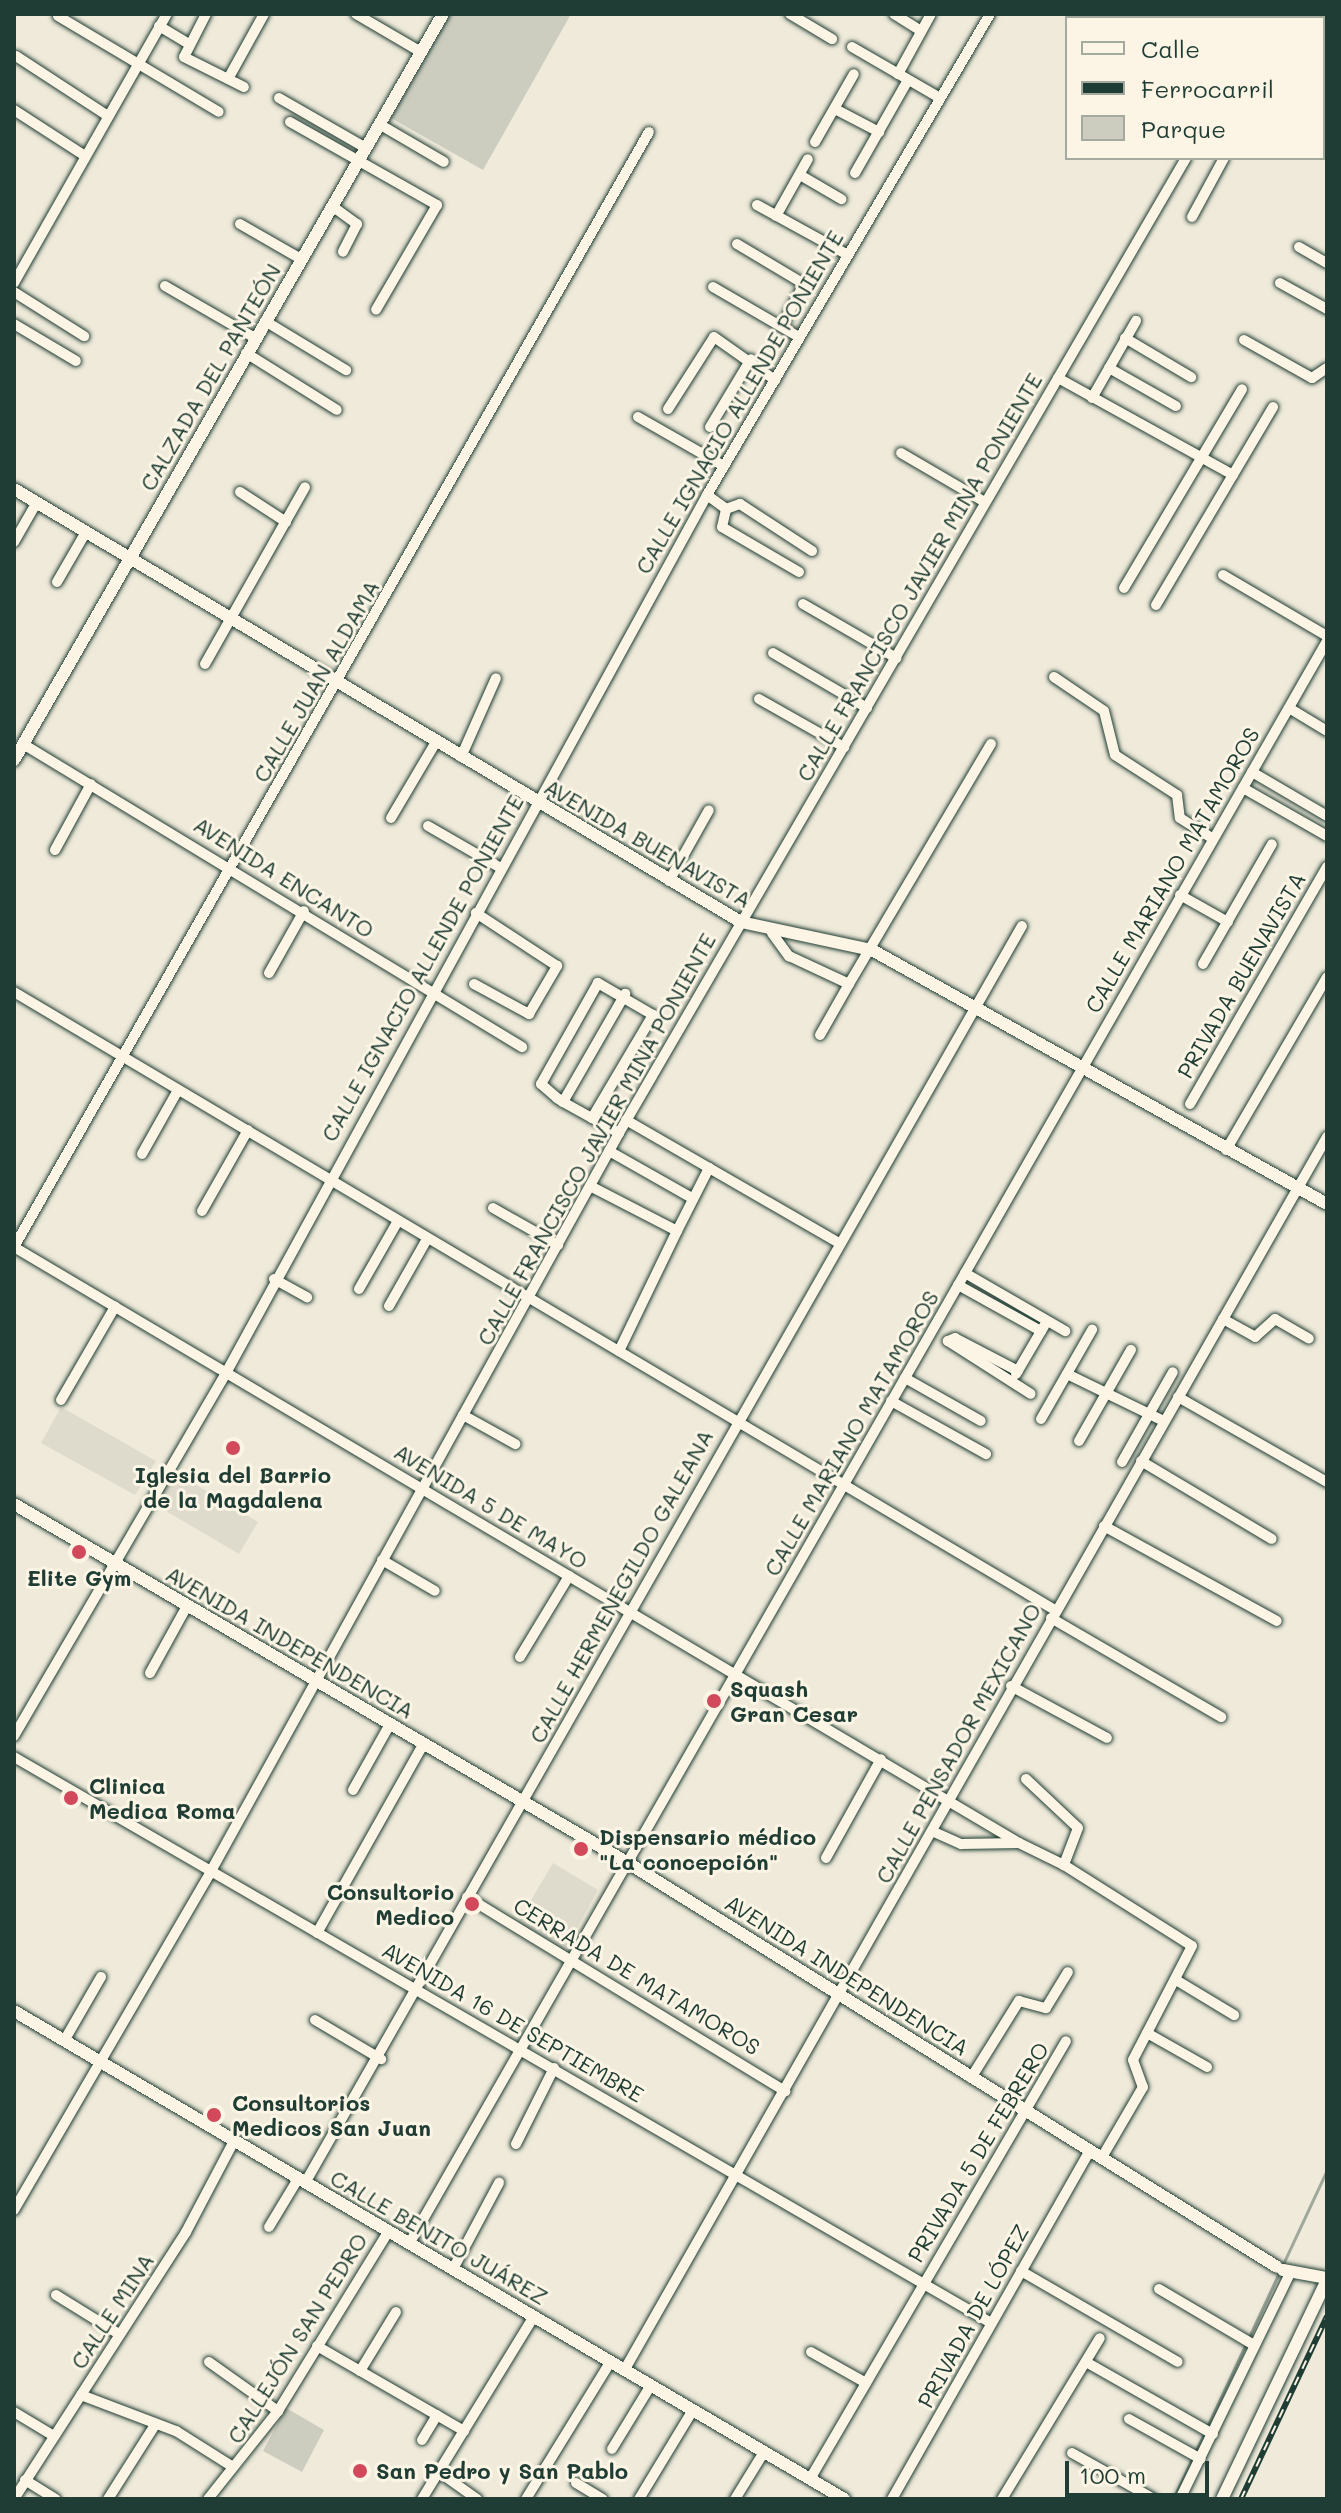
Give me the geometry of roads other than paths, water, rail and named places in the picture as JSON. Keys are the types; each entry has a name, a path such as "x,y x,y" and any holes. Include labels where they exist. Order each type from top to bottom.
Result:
{"main road":[{"name":"CALZADA DEL PANTEÓN","path":"14,760 443,14"},
{"name":"AVENIDA BUENAVISTA","path":"14,489 741,922 772,933 872,950 1080,1070 1327,1204"},
{"name":"AVENIDA INDEPENDENCIA","path":"14,1504 628,1863 1089,2152 1284,2270 1327,2279"},
{"name":"CALLE BENITO JUÁREZ","path":"14,2011 839,2498"},
{"path":"1222,2499 1327,2279"}],"street":[{"path":"14,283 167,14"},
{"path":"206,14 189,44 187,61 244,87"},
{"path":"228,79 264,14"},
{"path":"356,14 421,52"},
{"path":"790,14 832,39"},
{"path":"809,25 815,14"},
{"path":"894,14 921,31"},
{"path":"855,173 879,132 931,14"},
{"name":"CALLE IGNACIO ALLENDE PONIENTE","path":"14,1736 226,1373 499,867 707,495 846,254 990,14"},
{"path":"58,16 219,112"},
{"path":"159,26 189,44"},
{"path":"852,47 940,98"},
{"path":"16,56 108,116"},
{"path":"815,142 854,74"},
{"path":"279,98 437,205 376,310"},
{"path":"835,109 879,132"},
{"path":"14,110 85,156"},
{"path":"290,122 363,153"},
{"path":"379,124 444,162"},
{"name":"CALLE JUAN ALDAMA","path":"14,1247 338,684 649,132"},
{"path":"776,216 808,159"},
{"name":"CALLE FRANCISCO JAVIER MINA PONIENTE","path":"14,2210 211,1871 626,1120 1185,160"},
{"path":"1192,217 1223,160"},
{"path":"800,175 841,199"},
{"path":"757,205 846,254"},
{"path":"332,206 357,224 343,252"},
{"path":"240,224 301,259"},
{"path":"737,244 804,284 782,326"},
{"path":"1299,247 1327,263"},
{"path":"1280,283 1327,309"},
{"path":"165,286 255,338"},
{"path":"713,287 799,337"},
{"path":"14,292 84,336"},
{"path":"265,321 346,370"},
{"path":"1092,398 1136,321"},
{"path":"14,324 76,361"},
{"path":"1125,338 1191,377"},
{"path":"668,409 710,339 751,359 775,380"},
{"path":"1244,340 1312,378 1327,368"},
{"path":"246,353 337,410"},
{"path":"710,427 751,359"},
{"path":"1109,368 1176,406"},
{"path":"1058,378 1233,475"},
{"path":"1124,588 1242,389"},
{"path":"1156,605 1273,407"},
{"path":"638,417 724,466"},
{"path":"901,453 985,502"},
{"path":"205,664 305,487"},
{"path":"240,492 286,522"},
{"path":"707,495 726,509"},
{"path":"14,542 37,502"},
{"path":"726,509 740,504 812,551"},
{"path":"726,509 722,527 799,572"},
{"path":"57,582 86,532"},
{"path":"1223,575 1327,638"},
{"path":"803,604 896,658"},
{"name":"CALLE MARIANO MATAMOROS","path":"409,2244 1327,638"},
{"path":"773,653 867,708"},
{"path":"1054,677 1104,711 1115,755 1177,795 1180,818 1212,838"},
{"path":"461,757 496,678"},
{"path":"759,699 844,747"},
{"path":"1289,708 1327,731"},
{"path":"391,818 436,742"},
{"name":"AVENIDA ENCANTO","path":"23,744 234,866 430,993 522,1047"},
{"path":"820,1035 991,744"},
{"path":"1252,772 1327,816"},
{"path":"55,850 91,784"},
{"path":"1243,788 1327,836"},
{"path":"1296,818 1305,803"},
{"path":"669,881 709,810"},
{"path":"428,826 499,867"},
{"path":"1203,964 1272,844"},
{"name":"PRIVADA BUENAVISTA","path":"1190,1104 1327,867"},
{"path":"1180,895 1228,922"},
{"path":"269,973 304,911"},
{"path":"474,984 529,1014 557,968 476,913"},
{"name":"CALLE HERMENEGILDO GALEANA","path":"269,2227 381,2059 467,1897 737,1418 1022,926"},
{"path":"772,933 789,956 849,984"},
{"path":"1226,1150 1327,977"},
{"path":"592,1118 653,1015 625,994 594,985 542,1074 546,1091 563,1102 619,1133"},
{"path":"14,992 527,1299 737,1418 1221,1717"},
{"path":"563,1102 625,994"},
{"path":"142,1154 178,1090"},
{"path":"626,1120 839,1243"},
{"path":"202,1211 248,1130"},
{"name":"CALLE PENSADOR MEXICANO","path":"625,2369 934,1832 946,1799 1327,1137"},
{"path":"609,1151 692,1198"},
{"path":"619,1351 709,1168"},
{"path":"590,1186 677,1231"},
{"path":"493,1208 558,1245"},
{"path":"359,1289 398,1221"},
{"path":"389,1306 427,1239"},
{"name":"AVENIDA 5 DE MAYO","path":"14,1247 424,1487 629,1613 1019,1843 1064,1865 1186,1936 1191,1951 1133,2064 1143,2087 1101,2159"},
{"path":"965,1273 1065,1331"},
{"path":"274,1279 307,1297"},
{"path":"978,1296 984,1284"},
{"path":"958,1285 1041,1331"},
{"path":"1008,1313 1014,1302"},
{"path":"61,1400 115,1307"},
{"path":"1223,1319 1255,1337 1275,1319 1309,1339"},
{"path":"1011,1383 1047,1320"},
{"path":"1041,1419 1092,1330"},
{"path":"1018,1371 987,1355 948,1341 980,1366 1031,1394"},
{"path":"1079,1441 1131,1350"},
{"path":"980,1366 987,1355"},
{"path":"1122,1462 1144,1418 1173,1372"},
{"path":"1067,1374 1144,1418 1158,1432"},
{"path":"905,1378 981,1421"},
{"path":"1178,1397 1327,1482"},
{"path":"891,1401 986,1454"},
{"path":"463,1415 515,1444"},
{"path":"1144,1418 1164,1421"},
{"path":"1141,1461 1272,1539"},
{"path":"1104,1526 1277,1621"},
{"path":"382,1560 435,1591"},
{"path":"520,1657 569,1576"},
{"path":"150,1673 187,1606"},
{"path":"1011,1686 1107,1738"},
{"path":"353,1790 390,1724"},
{"path":"317,1933 424,1743"},
{"name":"AVENIDA 16 DE SEPTIEMBRE","path":"14,1757 991,2323"},
{"path":"826,1858 881,1759"},
{"path":"1026,1779 1078,1828 1064,1865"},
{"path":"934,1832 961,1844 1019,1843"},
{"name":"CERRADA DE MATAMOROS","path":"467,1897 574,1959 785,2091"},
{"path":"971,2078 1019,2001 1046,2008 1068,1972"},
{"path":"64,2041 101,1977"},
{"path":"1176,1980 1234,2015"},
{"path":"315,2020 381,2059"},
{"path":"1147,2033 1207,2067"},
{"name":"PRIVADA 5 DE FEBRERO","path":"810,2479 1066,2041"},
{"path":"516,2144 554,2068"},
{"name":"CALLE MINA","path":"14,2499 119,2334 234,2141"},
{"name":"PRIVADA DE LÓPEZ","path":"892,2499 1089,2152"},
{"path":"453,2269 499,2183"},
{"name":"CALLEJÓN SAN PEDRO","path":"208,2499 278,2411 388,2232"},
{"path":"1180,2499 1196,2456 1284,2270"},
{"path":"1021,2271 1178,2362"},
{"path":"1159,2289 1248,2343"},
{"path":"56,2295 119,2334"},
{"path":"360,2371 396,2312"},
{"path":"422,2499 534,2316"},
{"path":"1002,2499 1100,2338"},
{"path":"317,2346 464,2431"},
{"path":"811,2352 866,2383"},
{"path":"526,2499 611,2361"},
{"path":"209,2362 278,2411"},
{"path":"1086,2362 1208,2432"},
{"path":"612,2449 651,2385"},
{"path":"81,2395 155,2425 233,2467"},
{"path":"639,2499 693,2410"},
{"path":"14,2412 54,2436"},
{"path":"422,2440 437,2415"},
{"path":"1129,2419 1196,2456"},
{"path":"108,2499 155,2425"},
{"path":"735,2499 764,2452"},
{"path":"1072,2453 1154,2499"},
{"path":"439,2472 477,2499"},
{"path":"25,2480 56,2499"},
{"path":"576,2483 601,2498"}],"waterway":[{"path":"1207,2427 1327,2170"},
{"path":"1195,2452 1204,2434"},
{"path":"1173,2499 1192,2459"}],"railway":[{"path":"1241,2499 1327,2316"}],"place":[{"name":"Iglesia del Barrio de la Magdalena","path":"233,1448"},
{"name":"Elite Gym","path":"79,1552"},
{"name":"Squash Gran Cesar","path":"714,1701"},
{"name":"Clinica Medica Roma","path":"71,1798"},
{"name":"Dispensario médico \"La concepción\"","path":"581,1849"},
{"name":"Consultorio Medico","path":"472,1904"},
{"name":"Consultorios Medicos San Juan","path":"214,2115"},
{"name":"San Pedro y San Pablo","path":"360,2471"}]}
